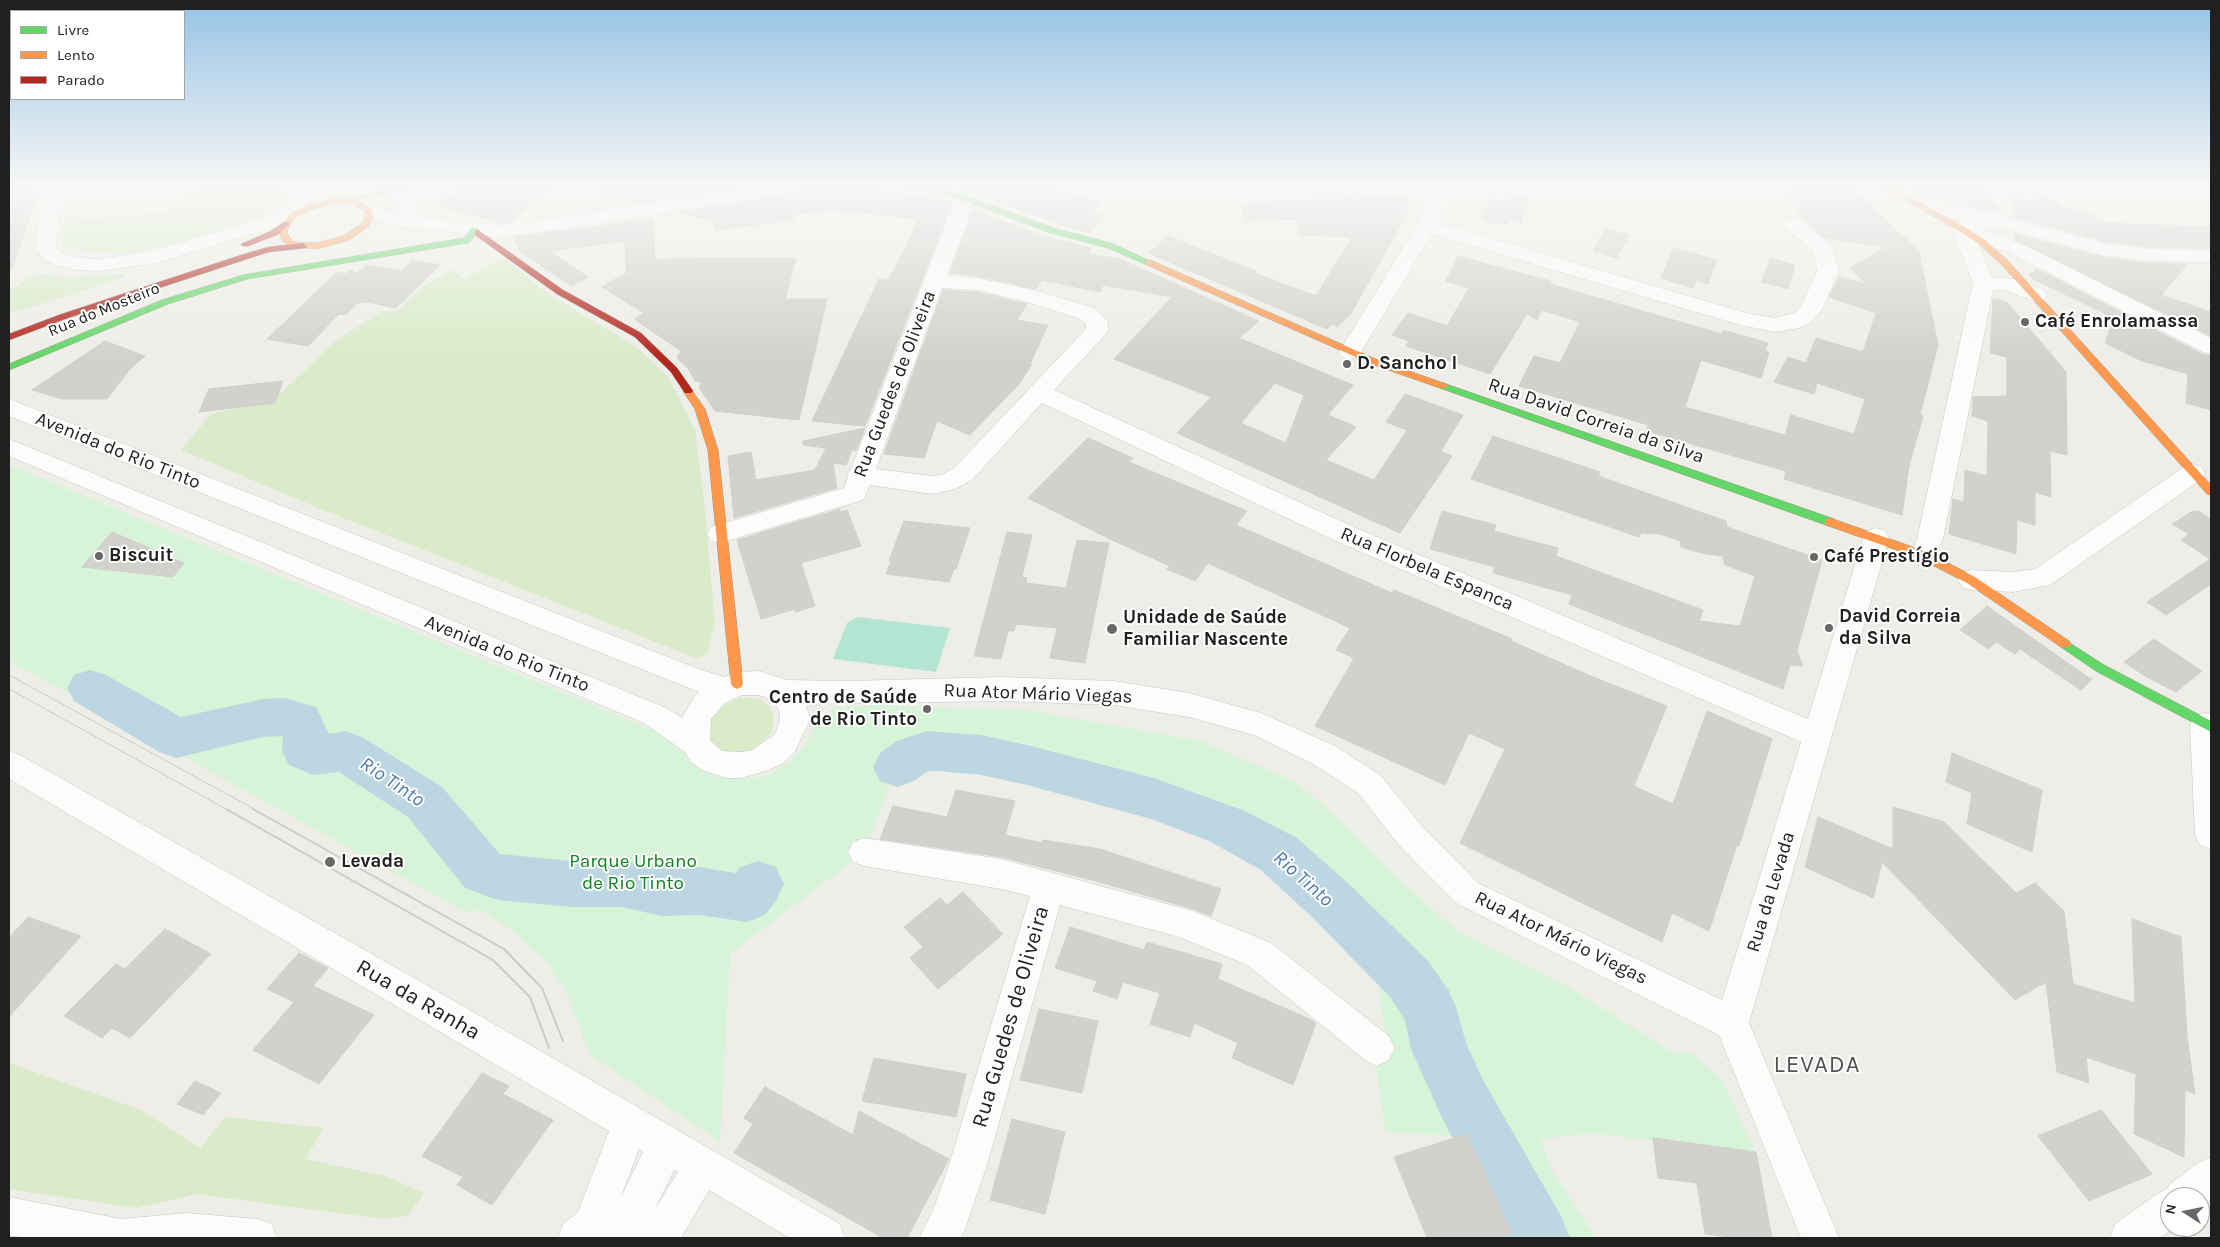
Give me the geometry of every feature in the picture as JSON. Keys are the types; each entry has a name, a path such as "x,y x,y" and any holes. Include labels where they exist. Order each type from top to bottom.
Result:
{"street":[{"path":"46,243 46,248 50,255 63,261 78,264 122,263 155,257 205,243"},
{"path":"224,251 247,243"},
{"path":"291,243 303,246"},
{"path":"9,337 54,320 241,258 275,249 331,243"},
{"name":"Rua do Mosteiro","path":"9,367 165,302 246,277 448,243"},
{"path":"492,243 560,292 638,335 674,370 700,409 712,450 732,686"},
{"name":"Rua Guedes de Oliveira","path":"720,534 854,494 859,475 934,281 942,243"},
{"name":"Rua David Correia da Silva","path":"1100,243 1111,246 1350,352 1923,554 1971,580 2100,668 2208,726"},
{"path":"1350,352 1416,243"},
{"path":"1486,243 1748,320 1775,325 1791,323 1802,318 1811,309 1828,271 1823,249 1816,243"},
{"path":"1923,554 1930,539 1984,283 1968,243"},
{"path":"1971,580 2013,582 2041,578 2205,484 2036,295 1983,243"},
{"path":"2001,243 2017,249 2211,347"},
{"path":"2084,243 2146,255 2211,256"},
{"path":"51,308 198,260"},
{"path":"859,475 932,485 946,483 963,474 1041,393 1097,330 1097,321 1086,313 1030,296 978,284 934,281"},
{"path":"1984,283 2006,284 2036,295"},
{"name":"Rua Florbela Espanca","path":"1041,393 1347,535 1818,736"},
{"name":"Avenida do Rio Tinto","path":"9,407 690,678 732,686"},
{"name":"Avenida do Rio Tinto","path":"9,447 654,714 695,743"},
{"name":"Avenida do Rio Tinto","path":"192,523 204,504 228,494"},
{"name":"Rua da Levada","path":"1732,1023 1876,538"},
{"path":"315,574 340,560 352,544"},
{"path":"759,683 772,686 783,692 790,700 795,720 792,732 784,744 772,754 758,761 742,765 726,765 712,761 702,753 695,743 694,731 697,717 704,705 716,695 732,686 759,683"},
{"name":"Rua Ator Mário Viegas","path":"783,692 847,693 1002,689 1114,693 1189,706 1261,725 1324,755 1369,784 1410,835 1467,893 1732,1023"},
{"name":"Rua Ator Mário Viegas","path":"795,720 847,693"},
{"path":"2208,726 2211,835"},
{"name":"Rua da Ranha","path":"9,764 826,1238"},
{"name":"Rua Guedes de Oliveira","path":"864,852 1002,874 1049,887 968,1165 950,1218 938,1238"},
{"path":"1049,887 1181,922 1259,954 1377,1048"},
{"path":"1732,1023 1820,1238"},
{"path":"594,1235 630,1124"},
{"path":"594,1235 666,1145"},
{"path":"660,1238 702,1166"},
{"path":"2196,1187 2211,1176"},
{"path":"2129,1238 2160,1215"},
{"path":"9,1216 121,1238 186,1232 258,1238"}],"green space":[{"path":"63,243 176,243 124,254 85,252 63,245"},
{"path":"504,258 547,293 635,346 668,377 695,430 705,511 715,623 707,653 698,659 318,508 181,450 211,414 274,400 334,342 382,311 396,312 422,287 450,270 464,279"},
{"path":"38,273 65,277 126,274 123,278 9,314 9,291"},
{"name":"Parque Urbano de Rio Tinto","path":"9,465 666,735 696,766 714,776 742,779 767,776 792,759 804,747 814,727 834,708 874,705 1028,710 1201,741 1297,783 1345,825 1392,873 1458,932 1567,986 1670,1051 1692,1053 1723,1081 1756,1154 1593,1133 1540,1139 1551,1169 1596,1238 1520,1238 1479,1159 1456,1136 1386,1132 1375,1063 1386,1043 1379,989 1390,983 1295,889 1222,844 1108,798 987,772 935,769 890,784 864,852 730,954 720,1142 588,1054 579,1023 565,990 549,965 512,930 478,909 467,913 9,661"},
{"path":"858,617 950,628 936,672 833,659 847,623"},
{"path":"740,698 761,700 769,706 773,713 773,731 758,747 748,752 724,754 708,742 706,723 720,706"},
{"path":"9,1063 141,1110 200,1148 225,1117 324,1128 305,1159 385,1176 424,1193 407,1216 384,1219 196,1194 137,1208 9,1189"}],"building":[{"path":"9,243 21,243 12,269 9,269"},
{"path":"517,243 609,243 550,251 588,277 571,286 520,251"},
{"path":"625,243 654,243 655,259 796,258 785,299 827,299 799,420 715,411 699,387 702,382 695,381 688,368 677,358 681,351 634,319 644,313 602,287 626,273"},
{"path":"936,243 865,426 812,421 879,279 888,280 907,244"},
{"path":"961,243 1072,243 1091,248 1089,254 1120,259 1259,321 1239,338 1353,385 1328,415 1356,427 1326,460 1374,480 1407,430 1386,422 1405,394 1463,415 1441,451 1452,456 1400,533 1177,433 1211,397 1114,359 1172,297 1103,285 1100,292 1042,280 1036,289 978,276 950,273","holes":["1275,383 1304,395 1286,443 1241,423"]},
{"path":"1160,243 1186,243 1256,271 1254,273 1316,296 1348,243 1390,243 1350,315 1337,327 1332,324 1327,329 1148,253"},
{"path":"1598,243 1624,243 1617,258 1594,251"},
{"path":"1860,243 1911,243 1921,253 1919,252 1938,345 1920,415 1923,416 1909,466 1902,515 1784,479 1786,471 1646,431 1648,425 1519,386 1534,356 1560,363 1580,322 1542,310 1537,320 1527,314 1490,374 1406,346 1409,341 1392,335 1408,313 1447,326 1469,288 1446,281 1458,256 1551,281 1550,284 1722,334 1723,330 1768,343 1765,351 1769,352 1761,378 1701,360 1685,407 1785,435 1791,415 1854,434 1865,399 1817,383 1814,394 1774,382 1788,357 1806,363 1816,338 1863,352 1876,313 1829,297 1839,277 1866,284 1850,268 1886,247"},
{"path":"2022,243 2049,243 2102,257 2146,263 2188,264 2161,295 2211,312 2211,336"},
{"path":"2119,243 2211,243 2211,248 2146,247"},
{"path":"1673,248 1717,260 1708,284 1696,280 1693,288 1661,278"},
{"path":"1770,258 1795,265 1788,289 1762,282"},
{"path":"413,260 440,265 396,308 367,302 357,303 346,315 339,314 308,346 267,339 337,272 346,274 350,270 357,273 367,265 401,271"},
{"path":"2037,269 2202,354 2211,356 2211,410 2186,403 2188,374 2142,361 2105,343 2114,318 2033,279 2029,275"},
{"path":"943,290 978,292 1027,304 1017,320 1048,325 1030,364 1032,364 1020,383 970,435 937,421 924,458 884,454"},
{"path":"1993,299 2007,302 2066,372 2067,455 2050,451 2051,497 2035,492 2035,525 2017,520 2016,554 1949,534 1953,499 1964,502 1965,470 1987,476 1988,421 1972,416 1973,397 2007,396 2007,357 1990,353"},
{"path":"105,341 145,356 131,368 107,399 62,399 32,390"},
{"path":"283,381 275,403 199,412 209,389"},
{"path":"865,428 856,451 852,450 846,465 833,463 837,488 734,518 728,456 751,452 756,480 815,470 826,448 803,445 803,441"},
{"path":"1493,436 1600,472 1598,476 1726,521 1727,527 1822,560 1797,651 1803,666 1790,665 1783,689 1569,604 1572,595 1493,573 1495,567 1430,549 1442,511 1496,525 1494,531 1558,548 1556,556 1703,610 1699,621 1740,626 1755,576 1725,565 1723,556 1706,554 1681,547 1680,541 1660,534 1641,533 1639,537 1471,479"},
{"path":"1088,438 1133,458 1129,462 1247,511 1236,525 1392,593 1394,590 1512,639 1511,641 1593,677 1667,706 1634,786 1673,804 1707,711 1772,739 1739,846 1737,845 1709,931 1672,913 1662,942 1460,843 1505,749 1469,733 1445,785 1315,726 1354,658 1336,650 1350,628 1208,563 1195,581 1167,569 1170,566 1112,540 1028,498"},
{"path":"840,509 840,512 847,510 861,546 801,563 815,606 795,612 795,609 761,619 737,540"},
{"path":"2193,511 2198,511 2211,519 2211,584 2166,615 2147,602 2210,559 2181,540 2189,534 2172,524"},
{"path":"904,521 970,528 956,569 954,569 949,582 886,574"},
{"path":"112,532 184,563 173,577 82,567"},
{"path":"1007,532 1032,535 1022,577 1027,578 1026,583 1066,588 1077,540 1109,543 1085,663 1050,658 1057,628 1016,624 1014,631 1008,631 1001,659 974,656"},
{"path":"1987,606 2092,679 2081,690 2020,649 2015,654 1996,642 1989,649 1960,630"},
{"path":"2154,639 2202,671 2176,692 2145,676 2124,662"},
{"path":"1952,753 2042,790 2032,852 1967,824 1972,793 1946,782"},
{"path":"956,790 1015,801 1005,835 1043,843 1043,840 1100,849 1221,889 1211,916 1096,881 1001,857 880,839 893,806 947,817"},
{"path":"1893,807 1944,822 2016,893 2035,883 2064,911 2073,984 2135,1003 2132,919 2181,937 2187,1037 2195,1094 2185,1090 2184,1157 2134,1134 2136,1074 2086,1057 2089,1083 2057,1072 2046,982 2015,1000 1882,862 1873,898 1805,867 1818,817 1893,849"},
{"path":"963,892 1003,934 938,989 910,958 923,947 904,927 940,898 947,905"},
{"path":"28,917 81,936 9,1017 9,938"},
{"path":"1070,927 1144,950 1147,942 1222,964 1218,979 1312,1020 1316,1023 1293,1085 1232,1058 1238,1043 1194,1023 1190,1037 1150,1024 1160,993 1123,982 1117,999 1093,991 1097,981 1055,968"},
{"path":"165,929 211,954 130,1038 112,1028 102,1038 64,1016 116,964 125,969"},
{"path":"299,953 328,968 313,986 374,1015 319,1084 253,1050 294,1002 267,989"},
{"path":"1039,1009 1098,1021 1082,1093 1020,1080"},
{"path":"874,1058 966,1074 956,1117 862,1101"},
{"path":"482,1073 509,1086 503,1094 553,1120 492,1205 457,1185 463,1177 422,1156"},
{"path":"195,1081 221,1093 203,1115 177,1104"},
{"path":"765,1087 853,1135 859,1111 949,1159 907,1238 883,1238 734,1153 753,1124 744,1118"},
{"path":"2101,1110 2152,1174 2089,1201 2038,1136"},
{"path":"1012,1119 1065,1132 1045,1214 990,1200"},
{"path":"1467,1134 1512,1234 1499,1238 1427,1238 1394,1157"},
{"path":"1653,1138 1756,1152 1772,1238 1723,1238 1723,1236 1705,1234 1697,1183 1658,1178"}],"waterway":[{"name":"Rio Tinto","path":"90,688 176,738 263,718 284,717 300,721 307,737 306,751 313,755 345,751 425,802 483,872 498,877 571,884 622,884 662,892 699,891 747,898 758,884"},
{"name":"Rio Tinto","path":"897,767 914,755 926,751 981,755 1027,765 1154,799 1227,826 1279,854 1332,902 1409,979 1430,1010 1439,1049 1463,1100 1539,1238"}],"tram line":[{"path":"9,675 256,810"},
{"path":"9,689 228,810"},
{"path":"226,809 493,960 530,997 549,1048"},
{"path":"253,809 504,949 542,988 563,1041"}],"traffic: fast":[{"path":"9,367 165,302 246,277 448,243"},
{"path":"1100,243 1150,263"},
{"path":"1443,386 1830,522"},
{"path":"2065,644 2100,668 2211,727"}],"traffic: slow":[{"path":"291,243 317,246 327,243"},
{"path":"1983,243 2005,263 2211,491"},
{"path":"1150,263 1377,363 1443,386"},
{"path":"688,391 700,409 713,450 737,684"},
{"path":"1830,522 1923,555 1971,580 2065,644"}],"traffic: jam":[{"path":"492,243 560,292 638,335 674,370 688,391"},
{"path":"9,337 62,317 241,258 268,250 303,246"}],"place":[{"name":"Café Enrolamassa","path":"2025,322"},
{"name":"D. Sancho I","path":"1347,364"},
{"name":"Biscuit","path":"99,556"},
{"name":"Café Prestígio","path":"1814,557"},
{"name":"David Correia da Silva","path":"1829,628"},
{"name":"Unidade de Saúde Familiar Nascente","path":"1112,629"},
{"name":"Centro de Saúde de Rio Tinto","path":"927,709"},
{"name":"Levada","path":"330,862"}],"district":[{"name":"LEVADA","path":"1817,1065"}]}
